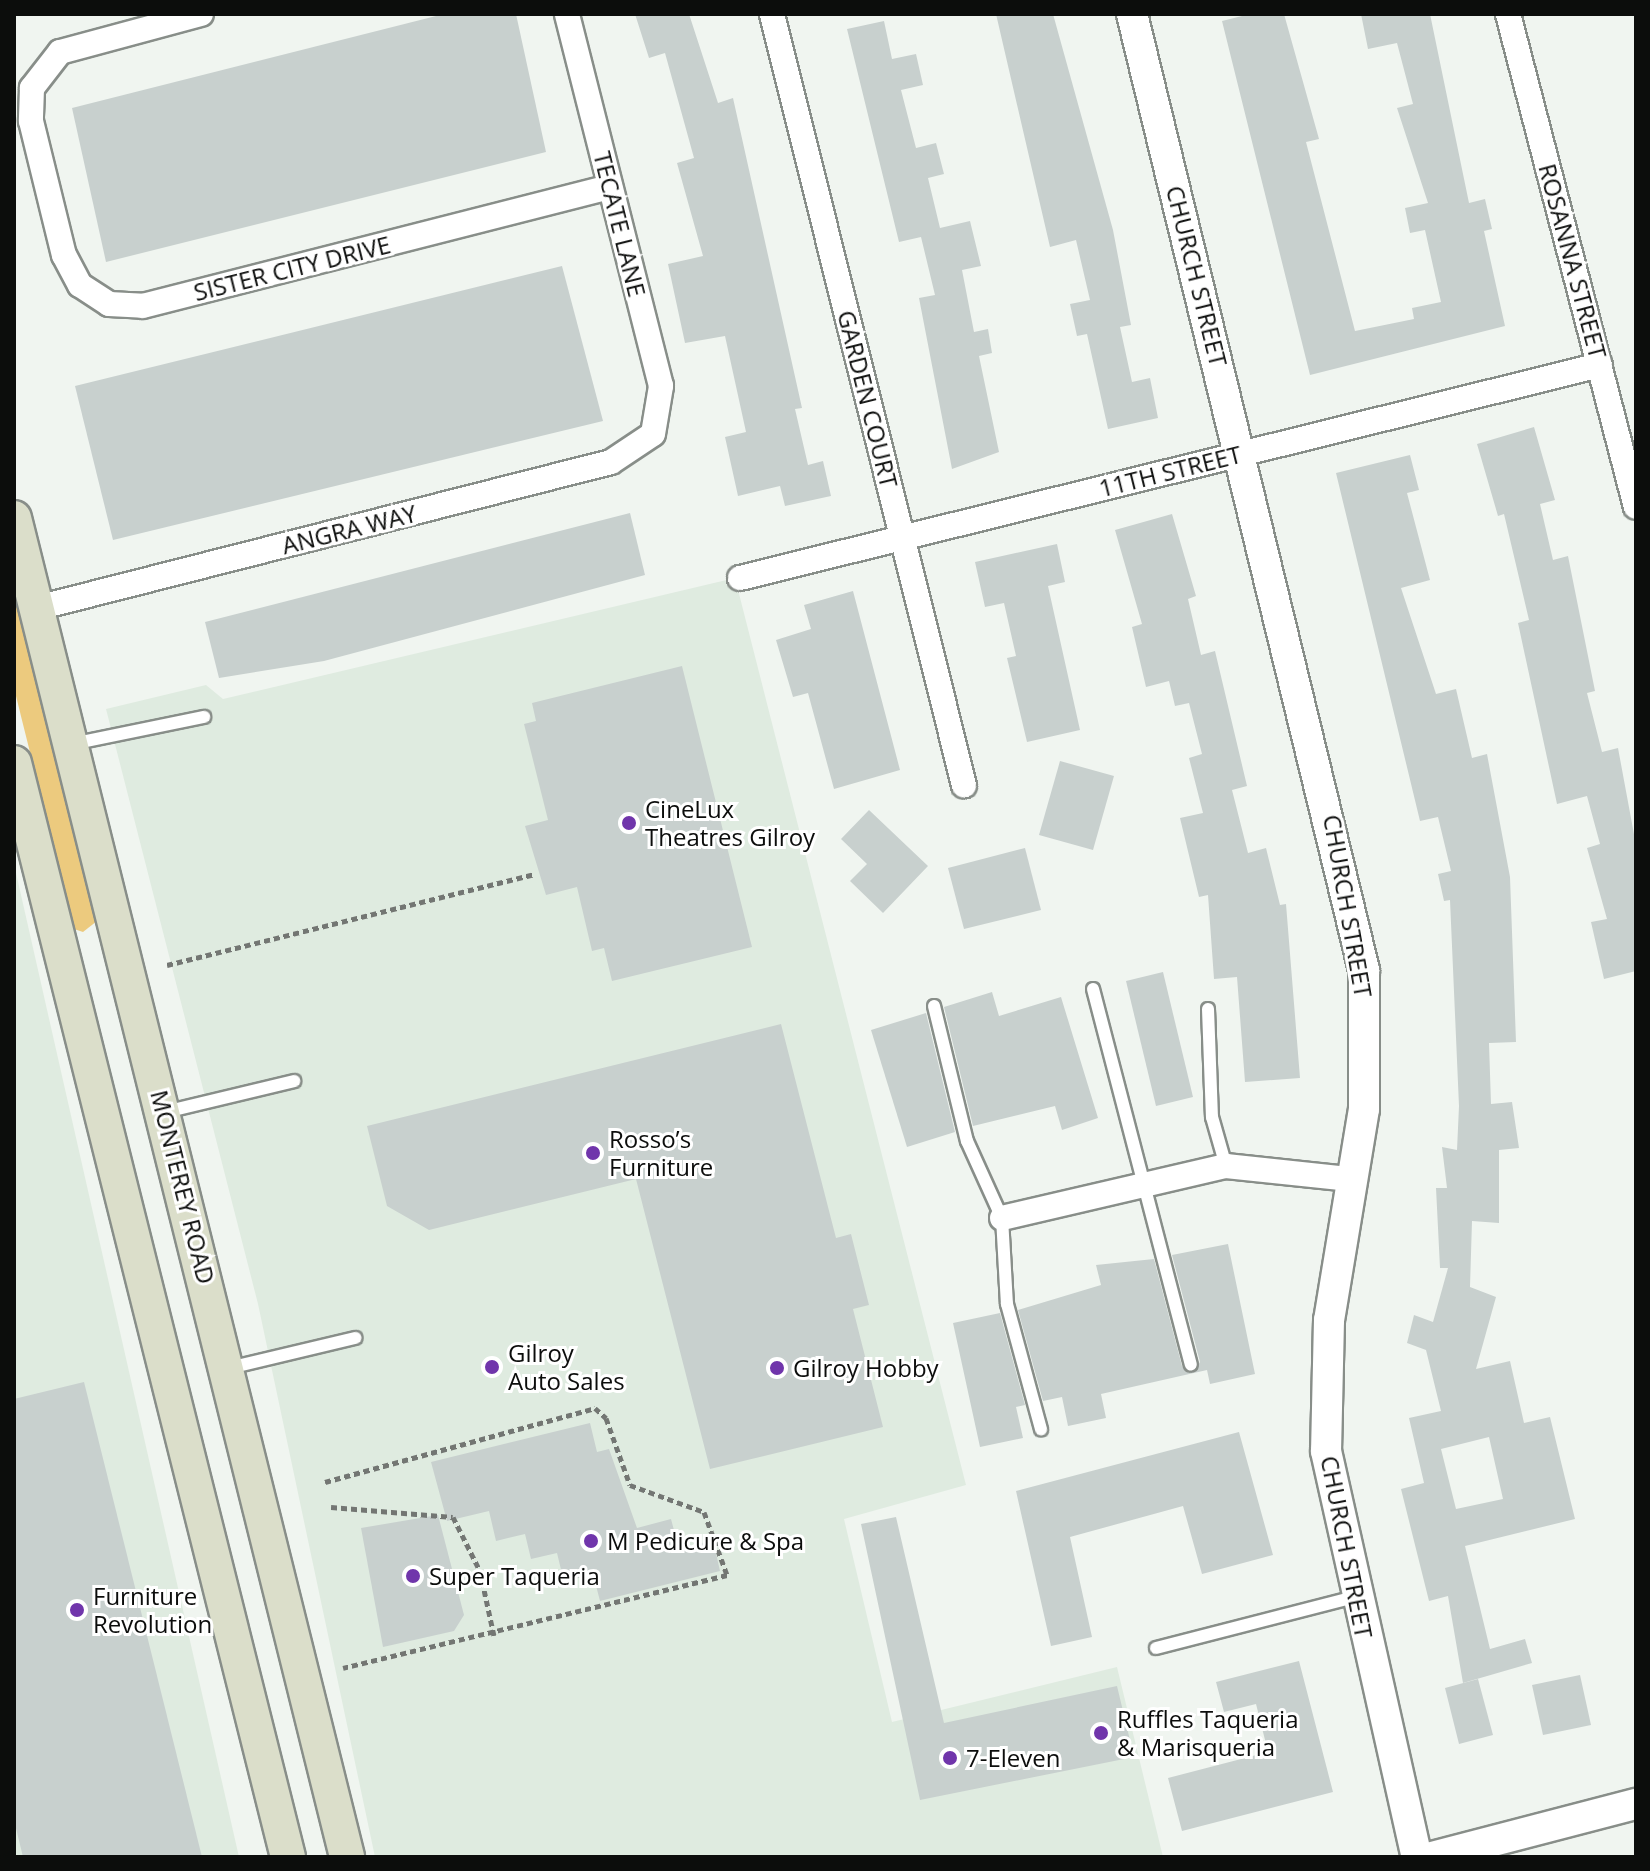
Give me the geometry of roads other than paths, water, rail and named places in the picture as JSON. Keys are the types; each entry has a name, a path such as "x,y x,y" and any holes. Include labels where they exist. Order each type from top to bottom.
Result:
{"main road":[{"name":"MONTEREY ROAD","path":"14,518 165,1112 347,1857"},
{"path":"14,763 288,1857"}],"street":[{"name":"SISTER CITY DRIVE","path":"201,14 75,46 48,61 29,104 70,271 94,297 126,307 610,187"},
{"name":"TECATE LANE","path":"567,14 661,386 653,434"},
{"name":"GARDEN COURT","path":"772,14 964,785"},
{"name":"CHURCH STREET","path":"1132,14 1364,970 1364,1109 1350,1179 1325,1391 1326,1451 1354,1597 1417,1857"},
{"name":"ROSANNA STREET","path":"1508,14 1636,507"},
{"name":"11TH STREET","path":"740,578 1600,365"},
{"name":"ANGRA WAY","path":"37,608 611,462 653,434"},
{"path":"1002,1218 1226,1166 1350,1179"},
{"path":"1432,1857 1636,1804"}],"lane":[{"path":"72,744 204,717"},
{"path":"1093,989 1191,1364"},
{"path":"934,1006 967,1141 1002,1218 1007,1304 1041,1429"},
{"path":"1208,1009 1212,1117 1226,1166"},
{"path":"165,1112 294,1081"},
{"path":"226,1368 355,1338"},
{"path":"1156,1648 1354,1597"}],"place":[{"name":"CineLux Theatres Gilroy","path":"629,823"},
{"name":"Rosso’s Furniture","path":"593,1153"},
{"name":"Gilroy Auto Sales","path":"492,1367"},
{"name":"Gilroy Hobby","path":"777,1368"},
{"name":"M Pedicure & Spa","path":"591,1541"},
{"name":"Super Taqueria","path":"413,1576"},
{"name":"Furniture Revolution","path":"77,1610"},
{"name":"Ruffles Taqueria & Marisqueria","path":"1101,1733"},
{"name":"7-Eleven","path":"950,1758"}]}
